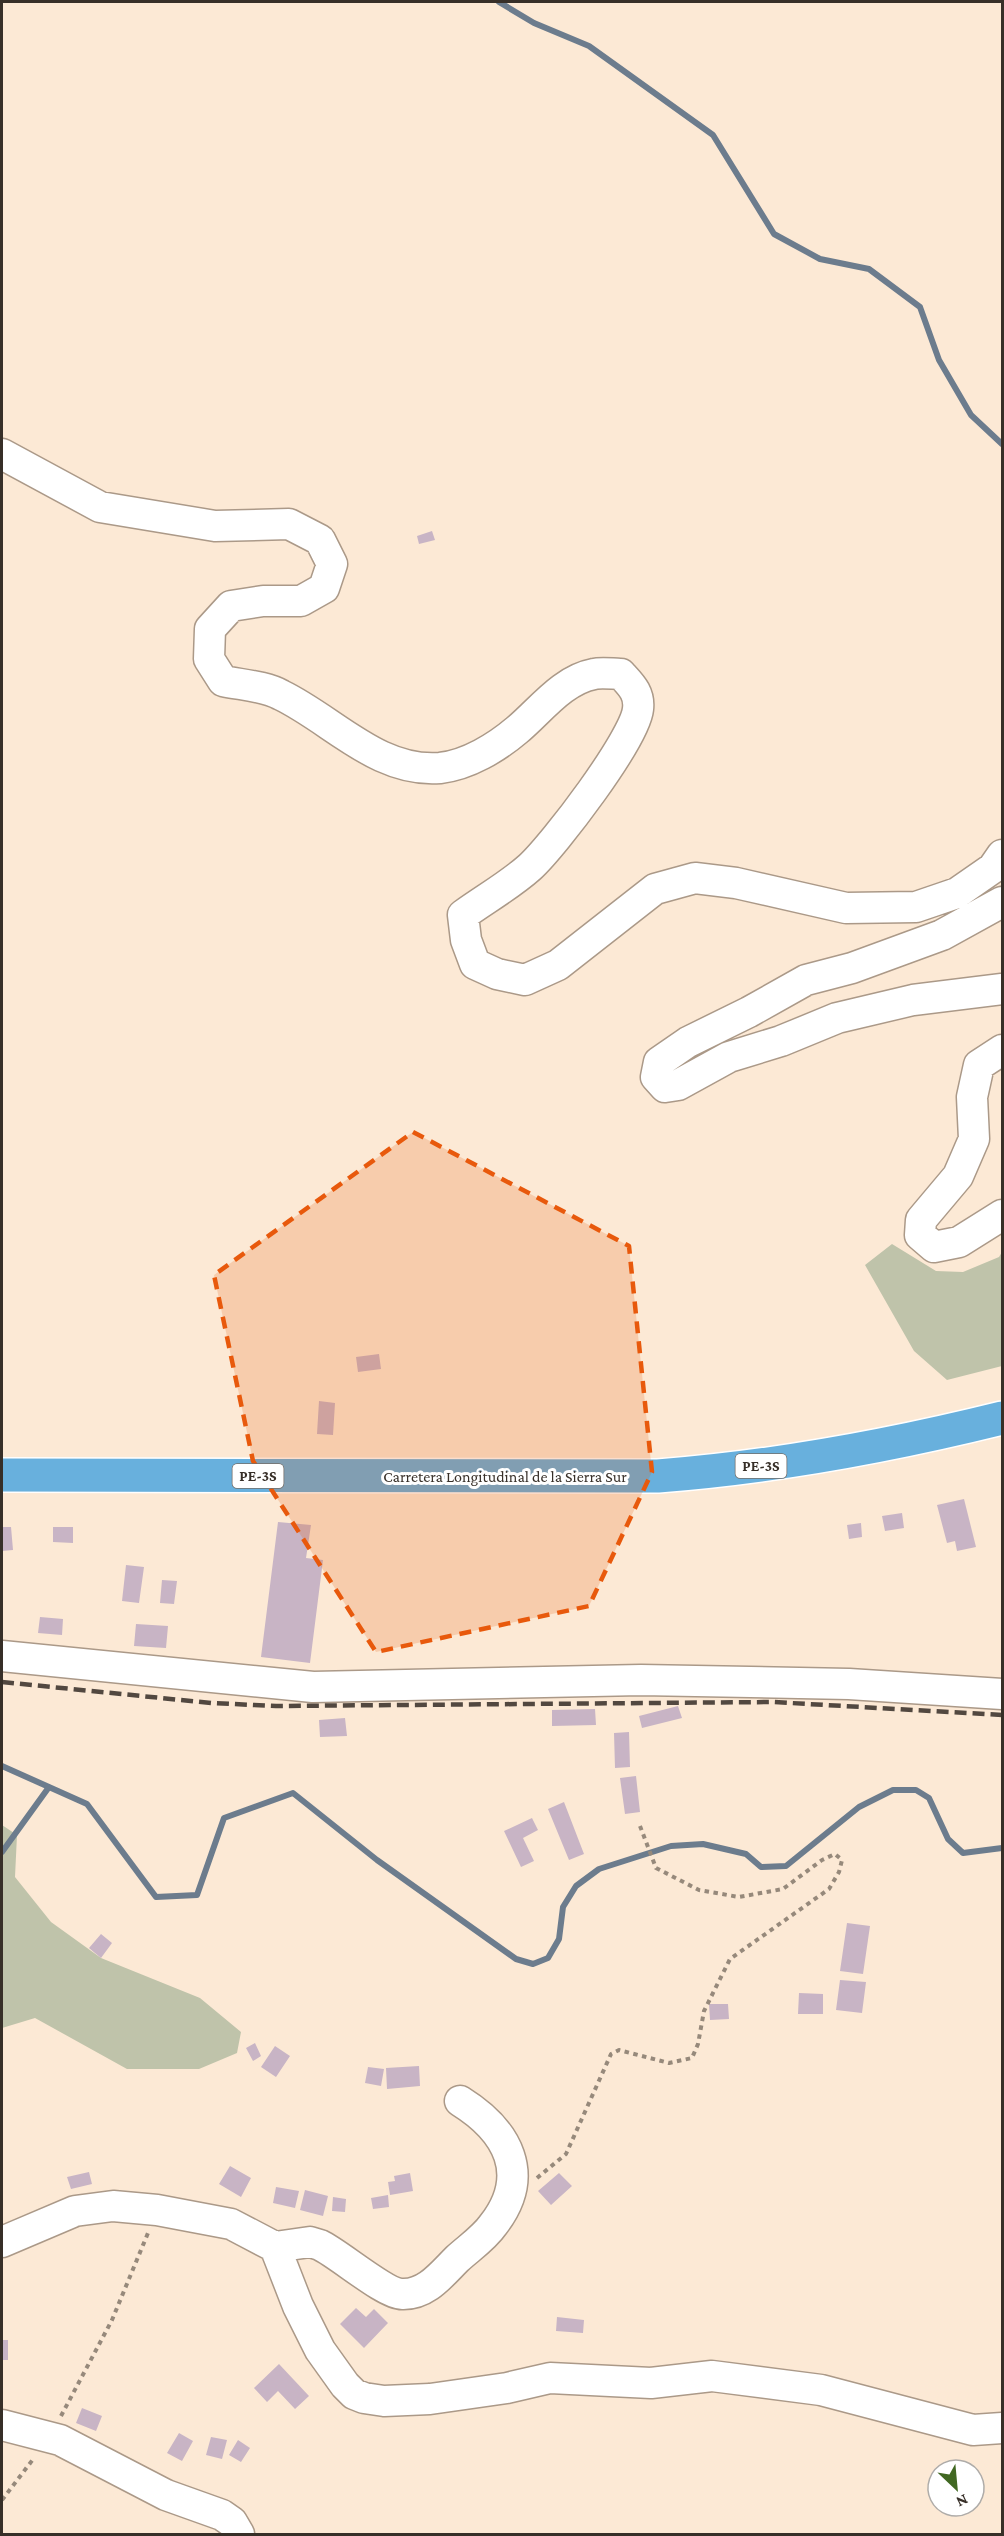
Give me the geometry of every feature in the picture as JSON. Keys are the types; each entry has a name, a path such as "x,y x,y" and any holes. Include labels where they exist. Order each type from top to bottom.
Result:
{"highway":[{"name":"Carretera Longitudinal de la Sierra Sur","path":"2,1476 658,1476 753,1468 859,1450 1002,1418"}],"street":[{"path":"2,454 100,507 215,526 289,524 320,540 332,564 324,588 301,601 264,601 231,606 210,629 208,659 223,681 278,693 313,711 364,748 410,765 439,768 458,765 483,753 517,730 558,690 593,674 621,674 637,692 638,711 625,740 580,807 530,866 463,915 466,940 475,964 497,974 525,980 558,965 655,889 695,878 736,884 846,908 916,907 957,893 993,868 1002,855"},
{"path":"1002,902 942,935 852,968 806,980 749,1012 688,1042 660,1062 656,1077 664,1087 678,1085 729,1057 781,1041 837,1018 913,1000 1002,989"},
{"path":"1002,1050 979,1065 972,1097 974,1139 958,1176 921,1220 920,1235 934,1247 959,1242 1002,1215"},
{"path":"2,1656 313,1688 641,1680 849,1684 1002,1694"},
{"path":"2,2242 75,2211 113,2206 157,2210 231,2224 275,2247 310,2242 321,2245 392,2291 399,2294 416,2294 429,2286 492,2226 507,2204 513,2186 513,2166 508,2151 489,2123 460,2100"},
{"path":"275,2247 298,2307 320,2350 345,2385 354,2394 364,2398 384,2401 430,2399 507,2388 550,2378 651,2383 712,2376 821,2390 973,2430 1002,2428"},
{"path":"2,2425 60,2440 166,2494 222,2515 232,2522 238,2535"}],"path":[{"path":"507,2204 566,2154 611,2054 619,2050 669,2063 692,2058 698,2044 704,2011 730,1959 829,1889 839,1872 842,1860 835,1854 822,1860 783,1889 739,1897 699,1890 656,1868 640,1826"},
{"path":"2,2500 49,2437 112,2320 157,2210"}],"highlighted area":[{"path":"413,1132 629,1246 652,1472 589,1606 376,1652 253,1461 214,1275"}],"green space":[{"path":"892,1244 936,1271 963,1272 999,1257 1002,1252 1002,1366 947,1380 914,1351 865,1265"},
{"path":"2,1825 17,1835 15,1877 51,1922 101,1958 200,1998 241,2032 237,2053 199,2069 127,2069 35,2018 2,2028"}],"building":[{"path":"432,531 435,540 419,544 417,536"},
{"path":"379,1354 381,1369 358,1372 356,1357"},
{"path":"319,1401 335,1403 333,1435 317,1434"},
{"path":"964,1499 976,1547 957,1551 955,1541 947,1543 937,1505"},
{"path":"902,1513 904,1528 885,1531 882,1516"},
{"path":"278,1522 311,1525 306,1558 323,1560 310,1663 261,1657"},
{"path":"861,1523 862,1537 849,1539 847,1525"},
{"path":"2,1527 11,1527 13,1550 2,1551"},
{"path":"53,1527 73,1527 73,1543 53,1542"},
{"path":"126,1565 144,1567 139,1603 122,1601"},
{"path":"162,1580 177,1581 174,1604 160,1603"},
{"path":"40,1617 63,1619 62,1635 38,1633"},
{"path":"136,1624 168,1626 166,1648 134,1646"},
{"path":"678,1706 682,1718 642,1728 639,1716"},
{"path":"595,1709 596,1725 552,1726 552,1710"},
{"path":"345,1718 347,1736 320,1737 319,1720"},
{"path":"629,1732 630,1767 615,1768 614,1733"},
{"path":"636,1776 640,1812 625,1814 620,1778"},
{"path":"564,1802 584,1854 569,1860 548,1809"},
{"path":"532,1818 538,1830 523,1838 534,1861 521,1867 504,1831"},
{"path":"847,1923 870,1926 863,1974 840,1971"},
{"path":"101,1934 112,1943 101,1958 89,1948"},
{"path":"840,1980 866,1982 862,2013 836,2010"},
{"path":"799,1993 823,1994 823,2014 798,2014"},
{"path":"709,2004 728,2004 729,2019 710,2020"},
{"path":"255,2043 261,2056 253,2061 246,2048"},
{"path":"275,2046 290,2056 276,2077 261,2067"},
{"path":"419,2066 420,2086 387,2089 386,2068"},
{"path":"368,2067 384,2069 381,2086 365,2083"},
{"path":"230,2166 251,2178 241,2197 219,2184"},
{"path":"89,2172 92,2184 71,2189 67,2177"},
{"path":"410,2173 413,2191 390,2195 388,2182 395,2181 394,2176"},
{"path":"559,2173 572,2186 551,2205 538,2191"},
{"path":"276,2187 299,2191 295,2208 273,2203"},
{"path":"305,2190 328,2196 323,2216 300,2210"},
{"path":"388,2195 389,2207 373,2209 371,2198"},
{"path":"333,2197 346,2199 345,2212 332,2211"},
{"path":"356,2308 366,2317 374,2309 388,2323 364,2348 340,2324"},
{"path":"557,2317 584,2320 583,2333 556,2331"},
{"path":"2,2340 8,2340 8,2360 2,2360"},
{"path":"279,2364 309,2396 295,2409 278,2391 267,2402 254,2388"},
{"path":"82,2408 102,2416 96,2431 76,2423"},
{"path":"179,2433 193,2441 182,2461 167,2453"},
{"path":"211,2437 227,2440 222,2459 206,2455"},
{"path":"238,2440 250,2448 241,2462 229,2455"}],"waterway":[{"path":"499,2 534,23 589,46 713,135 774,234 820,259 869,269 920,307 939,360 971,415 1002,444"},
{"path":"2,1766 87,1804 156,1897 197,1895 224,1818 293,1793 377,1860 516,1959 533,1964 548,1958 559,1939 563,1907 576,1886 599,1869 671,1846 703,1844 746,1854 761,1867 786,1866 859,1807 893,1790 916,1790 929,1798 948,1839 963,1853 1002,1848"},
{"path":"2,1852 49,1787"}],"railway":[{"path":"2,1682 211,1703 276,1706 773,1702 1002,1715"}]}
